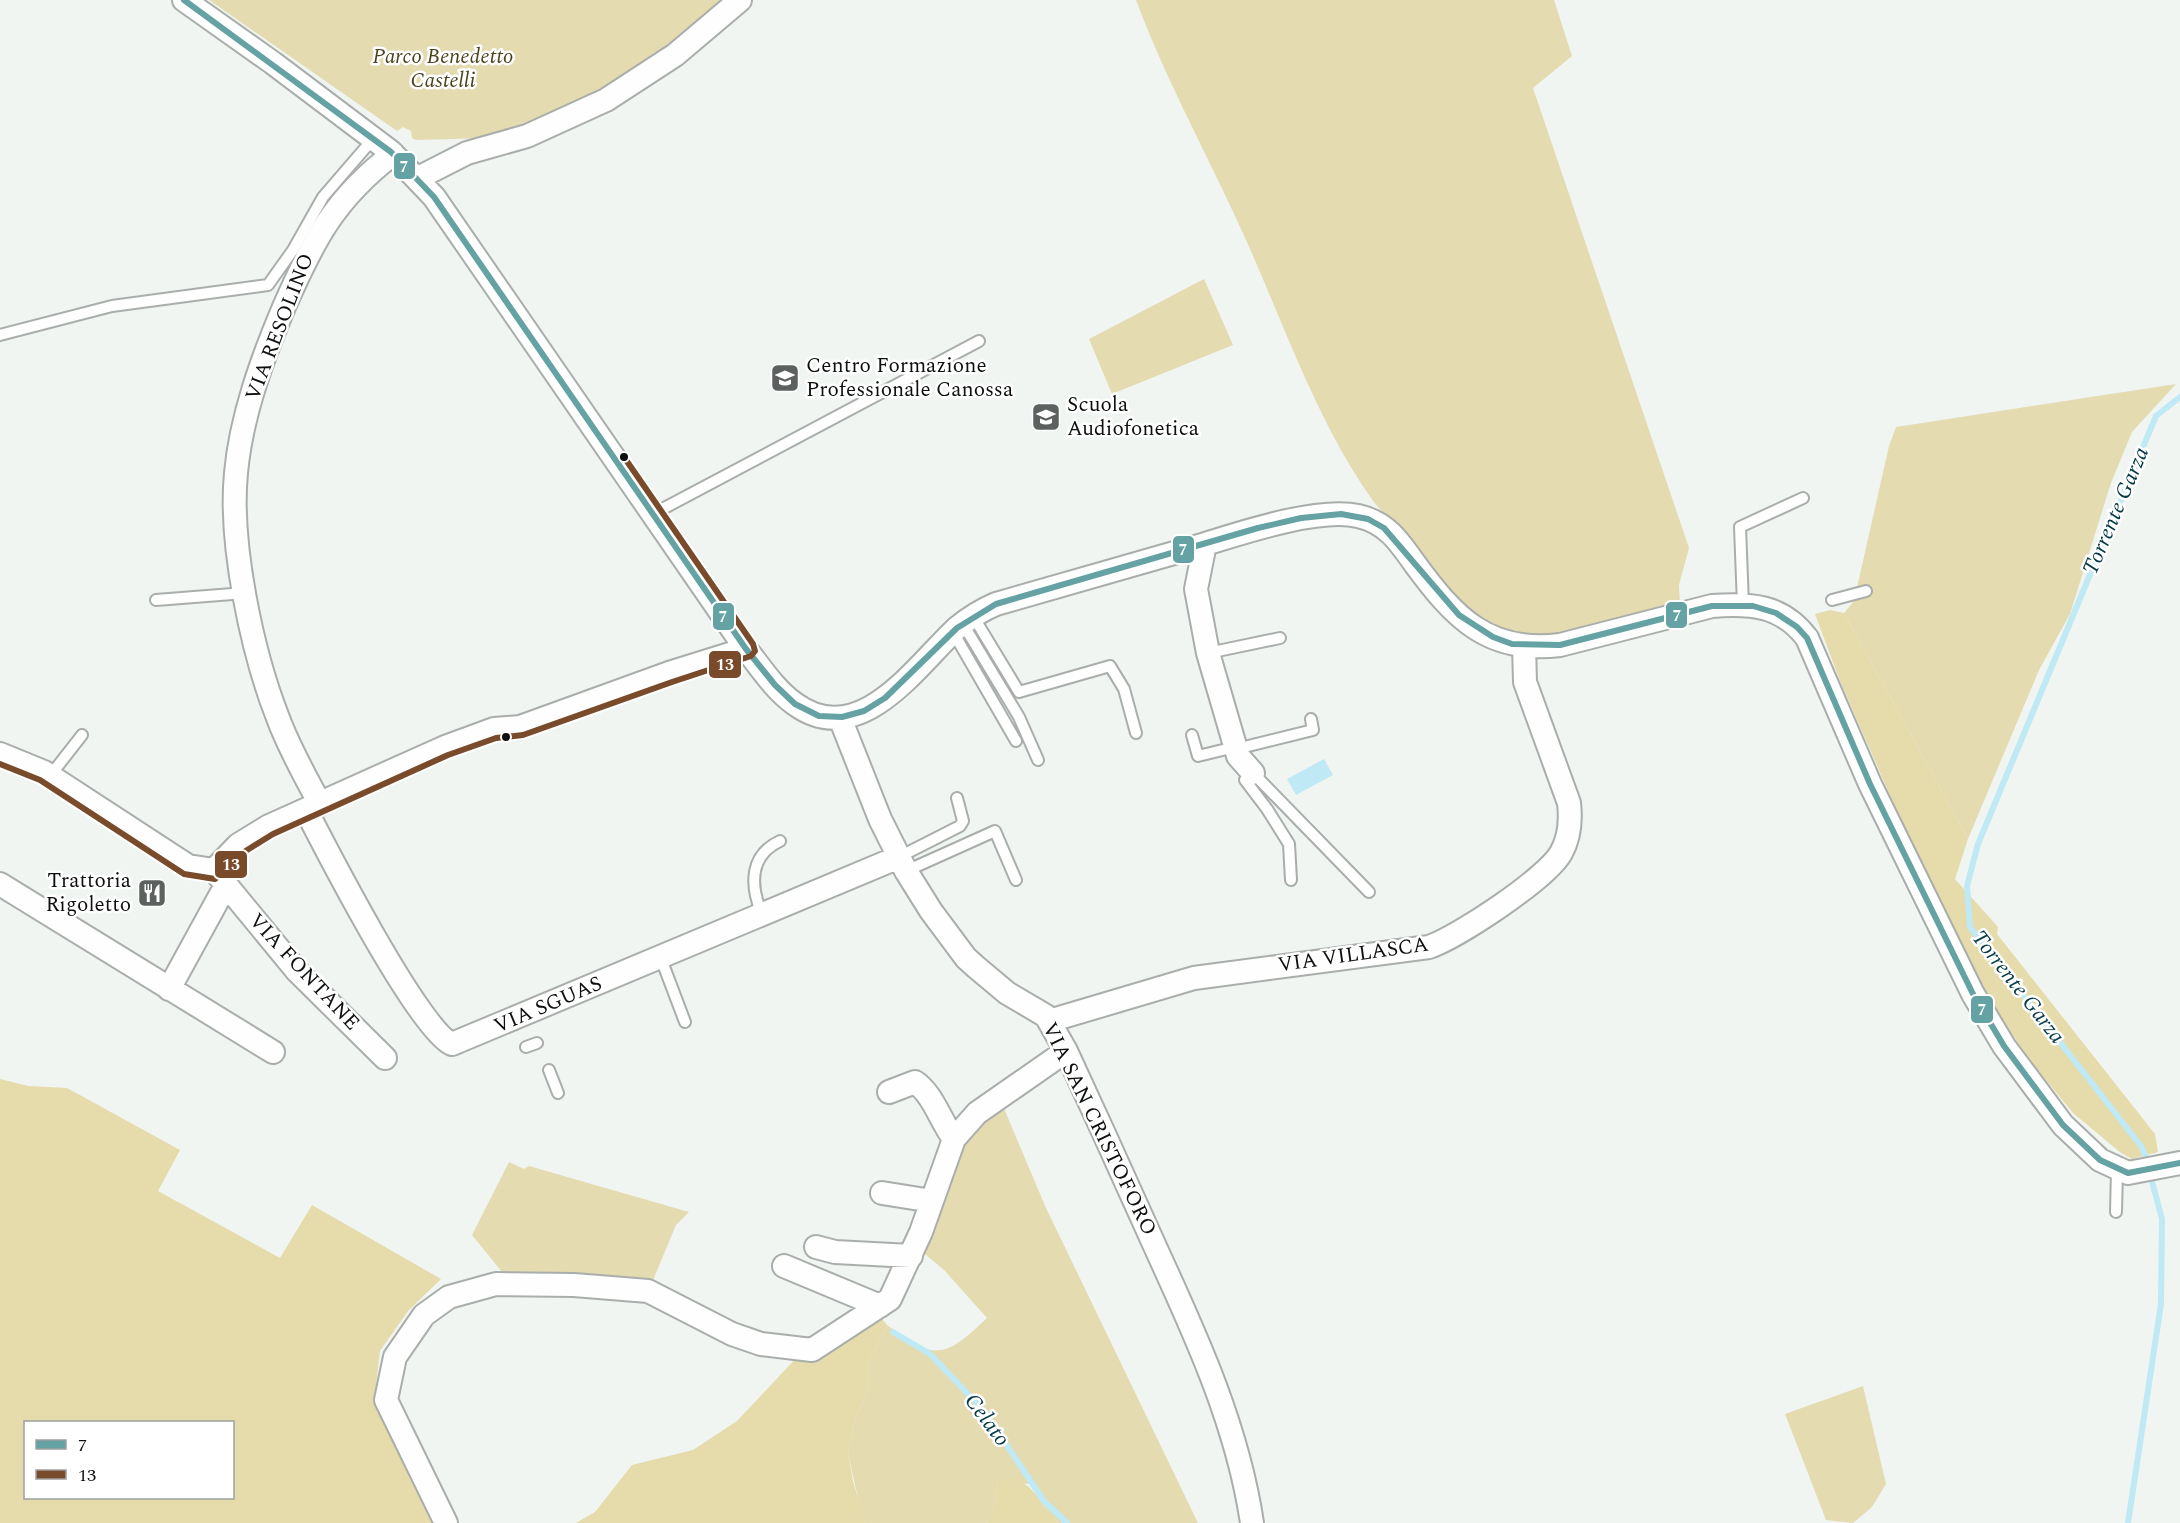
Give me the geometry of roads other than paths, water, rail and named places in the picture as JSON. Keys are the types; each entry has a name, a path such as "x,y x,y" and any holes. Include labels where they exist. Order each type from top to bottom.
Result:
{"street":[{"path":"184,0 374,139 418,178 434,197 664,522 746,650 776,687 796,705 808,712 840,717 864,711 896,691 963,624 996,604 1221,538 1329,513 1367,518 1390,531 1442,600 1464,622 1486,635 1524,646 1560,645 1712,606 1743,604 1768,608 1792,622 1807,638 1870,784 1988,1022 2063,1125 2089,1152 2123,1172 2176,1164"},
{"path":"418,178 467,153 527,136 606,100 675,55 740,0"},
{"name":"VIA RESOLINO","path":"313,807 271,702 245,593 236,538 236,475 245,426 267,350 318,233 352,190 393,154"},
{"path":"1205,544 1196,589 1208,653 1236,751 1249,777"},
{"path":"1171,554 1196,589"},
{"name":"VIA VILLASCA","path":"1049,1021 1194,978 1429,947 1455,935 1540,875 1554,862 1565,845 1570,813 1569,803 1525,682 1524,646"},
{"path":"169,989 220,878 238,845 269,826 445,747 494,729 520,727 669,673 746,650"},
{"name":"VIA SAN CRISTOFORO","path":"840,717 862,779 902,864 932,911 971,963 1006,993 1041,1013 1049,1021 1066,1051 1203,1350 1234,1442 1247,1488 1252,1523"},
{"path":"0,754 50,776 188,866 220,878"},
{"name":"VIA SGUAS","path":"313,807 348,892 386,956 444,1041 452,1044 761,912 902,864"},
{"name":"VIA FONTANE","path":"220,878 297,971 385,1058"},
{"path":"0,884 273,1052"},
{"path":"446,1523 386,1400 394,1357 423,1315 448,1297 496,1284 574,1285 648,1291 732,1334 761,1344 812,1350 890,1299 911,1256 954,1139 977,1113 1066,1051"},
{"path":"889,1092 915,1082 924,1088 942,1124 954,1139"},
{"path":"882,1193 932,1201"},
{"path":"816,1247 835,1252 911,1256"},
{"path":"784,1266 880,1306"}],"lane":[{"path":"0,335 112,306 268,285 293,250 323,196 374,139"},
{"path":"664,522 979,341"},
{"path":"1743,604 1740,527 1803,498"},
{"path":"1832,600 1866,591"},
{"path":"156,600 245,593"},
{"path":"963,624 1019,692 1110,666 1124,689 1136,733"},
{"path":"963,624 1016,741"},
{"path":"963,624 1020,717 1038,760"},
{"path":"1208,653 1280,638"},
{"path":"1192,735 1198,756 1236,751 1313,729 1311,719"},
{"path":"50,776 82,735"},
{"path":"1249,777 1289,844 1291,880"},
{"path":"1249,777 1369,892"},
{"path":"902,864 960,826 963,821 957,798"},
{"path":"902,864 995,831 1016,880"},
{"path":"761,912 753,884 757,861 764,850 780,841"},
{"path":"660,956 685,1022"},
{"path":"526,1047 537,1043"},
{"path":"549,1070 558,1093"},
{"path":"2116,1212 2123,1172"}],"water":[{"path":"1324,759 1333,775 1296,795 1287,779"}],"waterway":[{"name":"Torrente Garza","path":"2149,1164 2141,1146 1970,927 1967,886 1978,844 2156,416 2180,397"},
{"name":"Torrente Garza","path":"2128,1523 2161,1304 2162,1219 2150,1174"},
{"name":"Celato","path":"893,1332 930,1354 983,1410 1044,1501 1067,1523"}],"place":[{"name":"Centro Formazione Professionale Canossa","path":"785,378"},
{"name":"Scuola Audiofonetica","path":"1046,417"},
{"name":"Trattoria Rigoletto","path":"152,893"}],"park label":[{"name":"Parco Benedetto Castelli","path":"443,69"}]}
